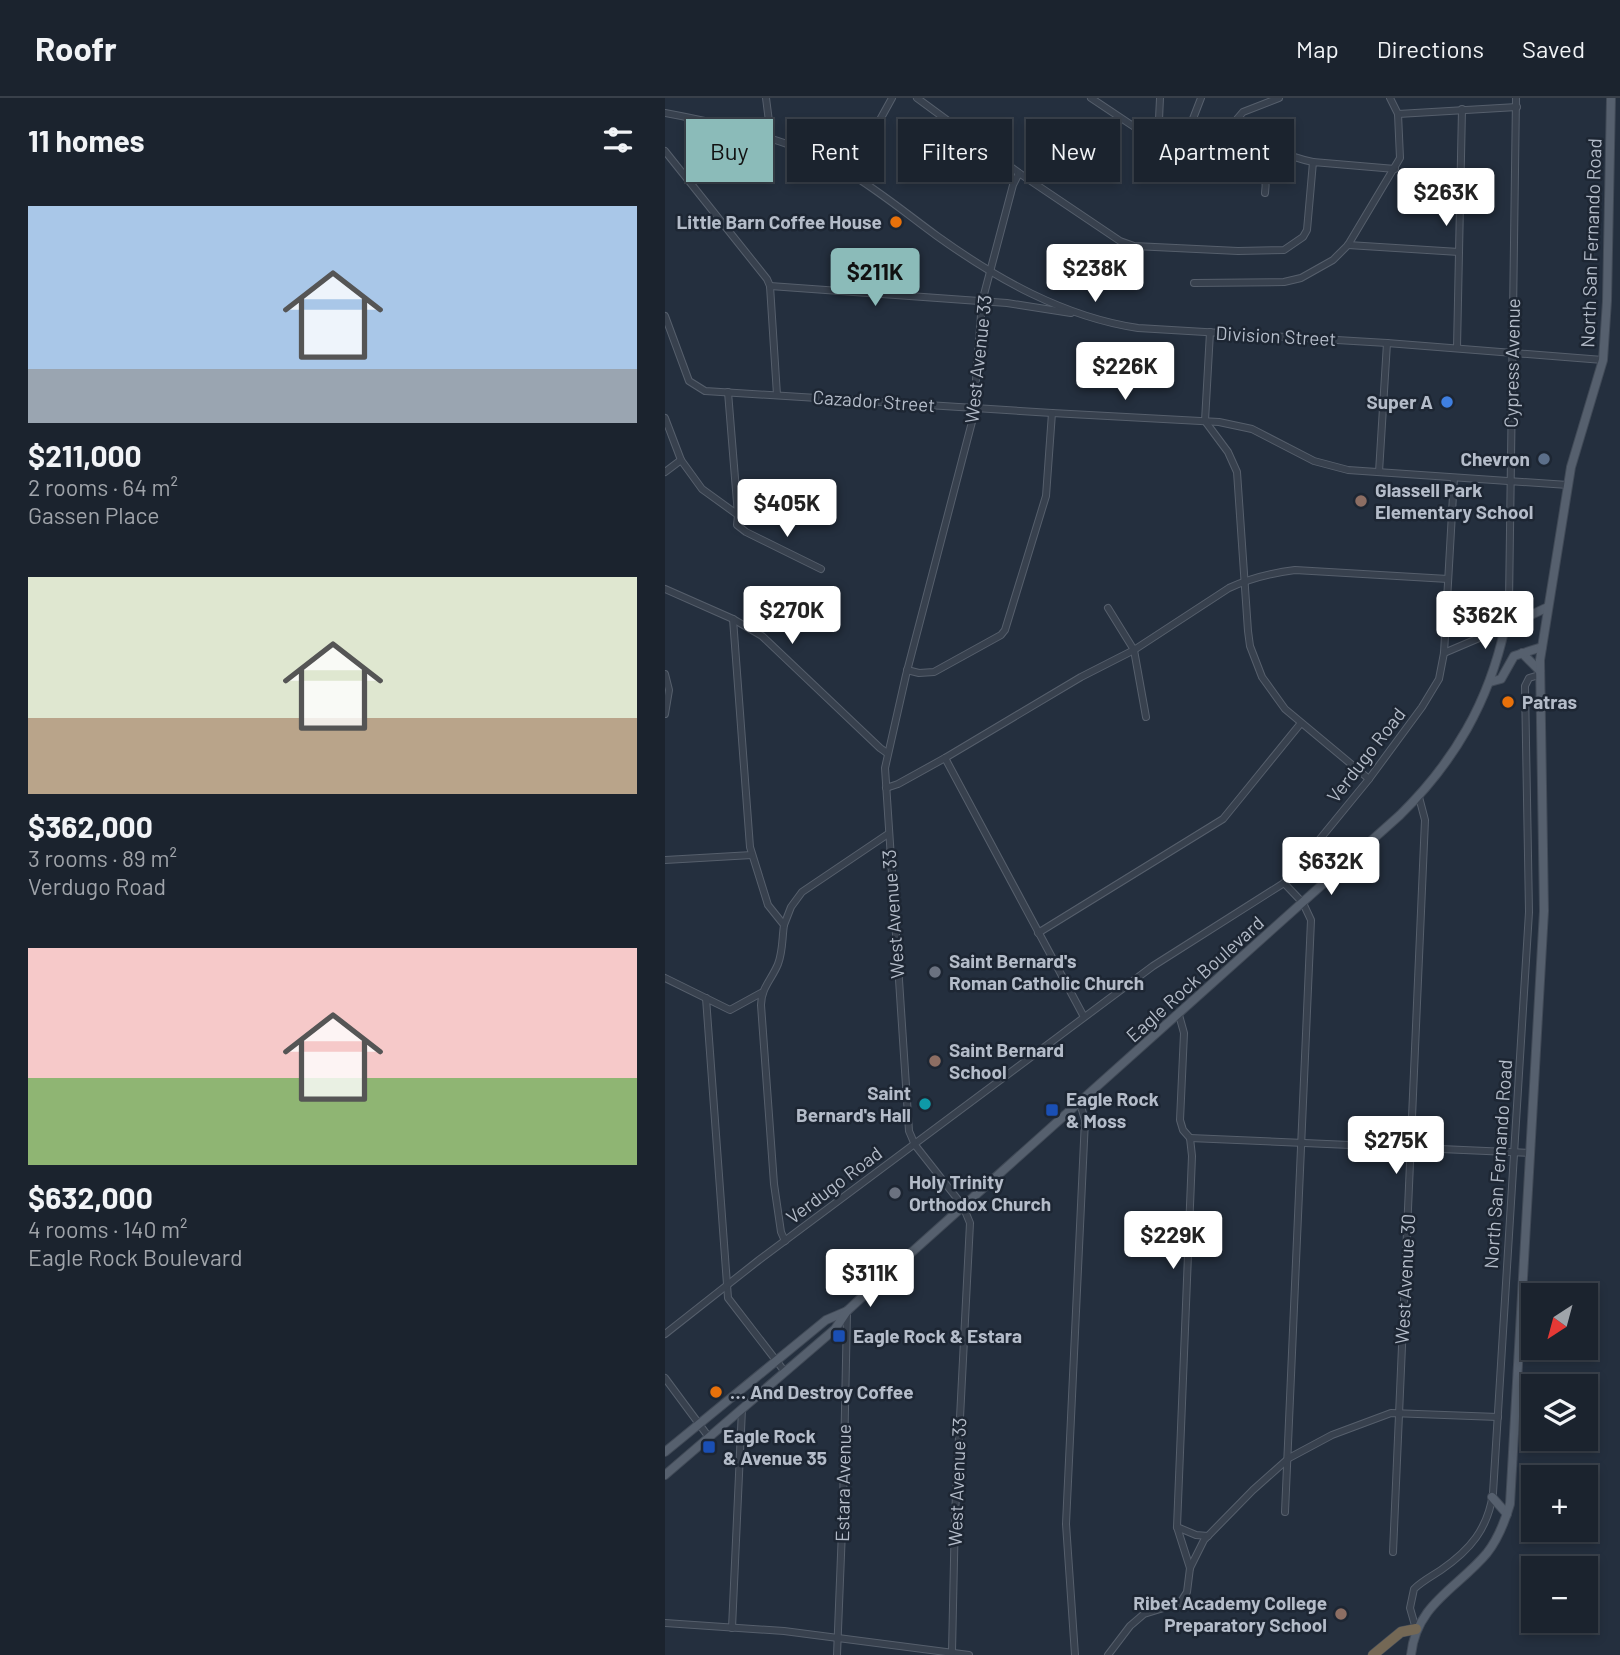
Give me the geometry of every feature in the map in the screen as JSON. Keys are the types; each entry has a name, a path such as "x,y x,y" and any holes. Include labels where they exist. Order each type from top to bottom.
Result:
{"highway":[{"path":"1373,1655 1401,1632 1416,1629"}],"main road":[{"name":"North San Fernando Road","path":"1411,1655 1416,1629 1442,1594 1488,1552 1507,1514 1512,1480 1543,911 1539,673 1568,485 1578,438 1602,360 1607,301 1611,98"},
{"path":"1505,627 1548,607"},
{"name":"Eagle Rock Boulevard","path":"665,1475 835,1329 847,1311 1419,797 1460,743 1490,682 1505,627"},
{"path":"1490,682 1501,679 1511,658 1542,647"},
{"path":"1522,653 1539,673"},
{"name":"Eagle Rock Boulevard","path":"665,1452 826,1320 847,1311"},
{"path":"1492,1497 1507,1514"}],"street":[{"path":"765,98 768,119"},
{"path":"881,119 892,98"},
{"path":"917,98 1019,173 1127,245 1191,250 1261,251 1289,248 1308,227 1313,162"},
{"path":"1091,98 1134,127"},
{"path":"1159,119 1160,98"},
{"path":"1193,119 1201,98"},
{"path":"1238,119 1239,115 1279,98"},
{"path":"1193,283 1284,282 1301,278 1322,268 1348,245 1395,169 1401,154 1398,114 1389,98"},
{"name":"Cypress Avenue","path":"1505,627 1509,603 1517,98"},
{"path":"1398,114 1517,107"},
{"path":"1457,348 1462,109"},
{"name":"Division Street","path":"665,113 698,119"},
{"path":"665,151 767,279 770,286 778,395"},
{"path":"1294,157 1313,162 1395,169"},
{"name":"West Avenue 33","path":"953,1653 955,1515 970,1223 963,1206 915,1145 909,1131 885,788 887,753 975,408 982,302 1013,185 1019,173"},
{"name":"Division Street","path":"862,182 990,271 1047,301 1083,315 1138,328 1387,343 1602,360"},
{"path":"1265,193 1266,182"},
{"path":"1348,245 1459,252"},
{"path":"770,286 982,302 1083,315"},
{"name":"Cazador Street","path":"665,316 689,381 705,391 1229,423 1252,429 1325,465 1348,470 1568,485"},
{"path":"1210,332 1205,421 1226,448 1237,472 1248,631 1256,663 1274,697 1369,779"},
{"path":"1379,472 1387,343"},
{"path":"729,392 737,524 746,532 821,569"},
{"path":"907,670 919,673 934,672 1001,635 1005,630 1046,496 1052,413"},
{"path":"665,418 681,460 702,489 738,515"},
{"path":"665,472 681,460"},
{"path":"1454,478 1444,653 1505,627"},
{"path":"885,788 898,784 945,758 1081,677 1134,650 1229,588 1245,581 1273,572 1295,570 1448,579"},
{"path":"665,589 733,619 762,636 887,753"},
{"path":"1108,608 1134,650 1146,717"},
{"path":"733,619 750,847 768,905 784,925"},
{"name":"Verdugo Road","path":"665,1334 989,1086 1153,966 1284,883 1369,779 1434,689 1443,666 1444,653"},
{"name":"North San Fernando Road","path":"1416,1629 1410,1608 1414,1589 1472,1545 1483,1528 1492,1497 1529,912 1525,686 1529,678 1539,673"},
{"path":"665,674 669,690 665,714"},
{"path":"1038,933 1223,819 1301,723"},
{"path":"945,758 1084,1017"},
{"name":"West Avenue 30","path":"1393,1552 1425,820 1419,797"},
{"path":"665,978 730,1010 761,993 778,965 783,947 784,925 791,907 802,892 888,834"},
{"path":"665,860 752,855"},
{"path":"1284,883 1303,904 1311,920 1285,1512"},
{"path":"761,993 774,1185 785,1241"},
{"path":"706,998 728,1298 785,1372"},
{"path":"1179,1015 1184,1033 1180,1120 1189,1138 1192,1156 1177,1527 1190,1568"},
{"path":"1075,1655 1066,1524 1085,1120 1080,1104"},
{"path":"1189,1138 1531,1153"},
{"name":"Estara Avenue","path":"837,1655 847,1311"},
{"path":"665,1378 708,1436"},
{"path":"732,1628 742,1408"},
{"path":"1108,1655 1144,1614 1180,1603 1187,1592 1190,1568 1208,1536 1289,1458 1332,1435 1391,1413 1499,1417"},
{"path":"1177,1527 1196,1535 1208,1536"},
{"path":"665,1623 784,1631 969,1655"}],"place":[{"name":"Little Barn Coffee House","path":"896,222"},
{"name":"Super A","path":"1447,402"},
{"name":"Chevron","path":"1544,459"},
{"name":"Glassell Park Elementary School","path":"1361,501"},
{"name":"Patras","path":"1508,702"},
{"name":"Saint Bernard's Roman Catholic Church","path":"935,972"},
{"name":"Saint Bernard School","path":"935,1061"},
{"name":"Saint Bernard's Hall","path":"925,1104"},
{"name":"Eagle Rock & Moss","path":"1052,1110"},
{"name":"Holy Trinity Orthodox Church","path":"895,1193"},
{"name":"Eagle Rock & Estara","path":"839,1336"},
{"name":"… And Destroy Coffee","path":"716,1392"},
{"name":"Eagle Rock & Avenue 35","path":"709,1447"},
{"name":"Ribet Academy College Preparatory School","path":"1341,1614"}]}
